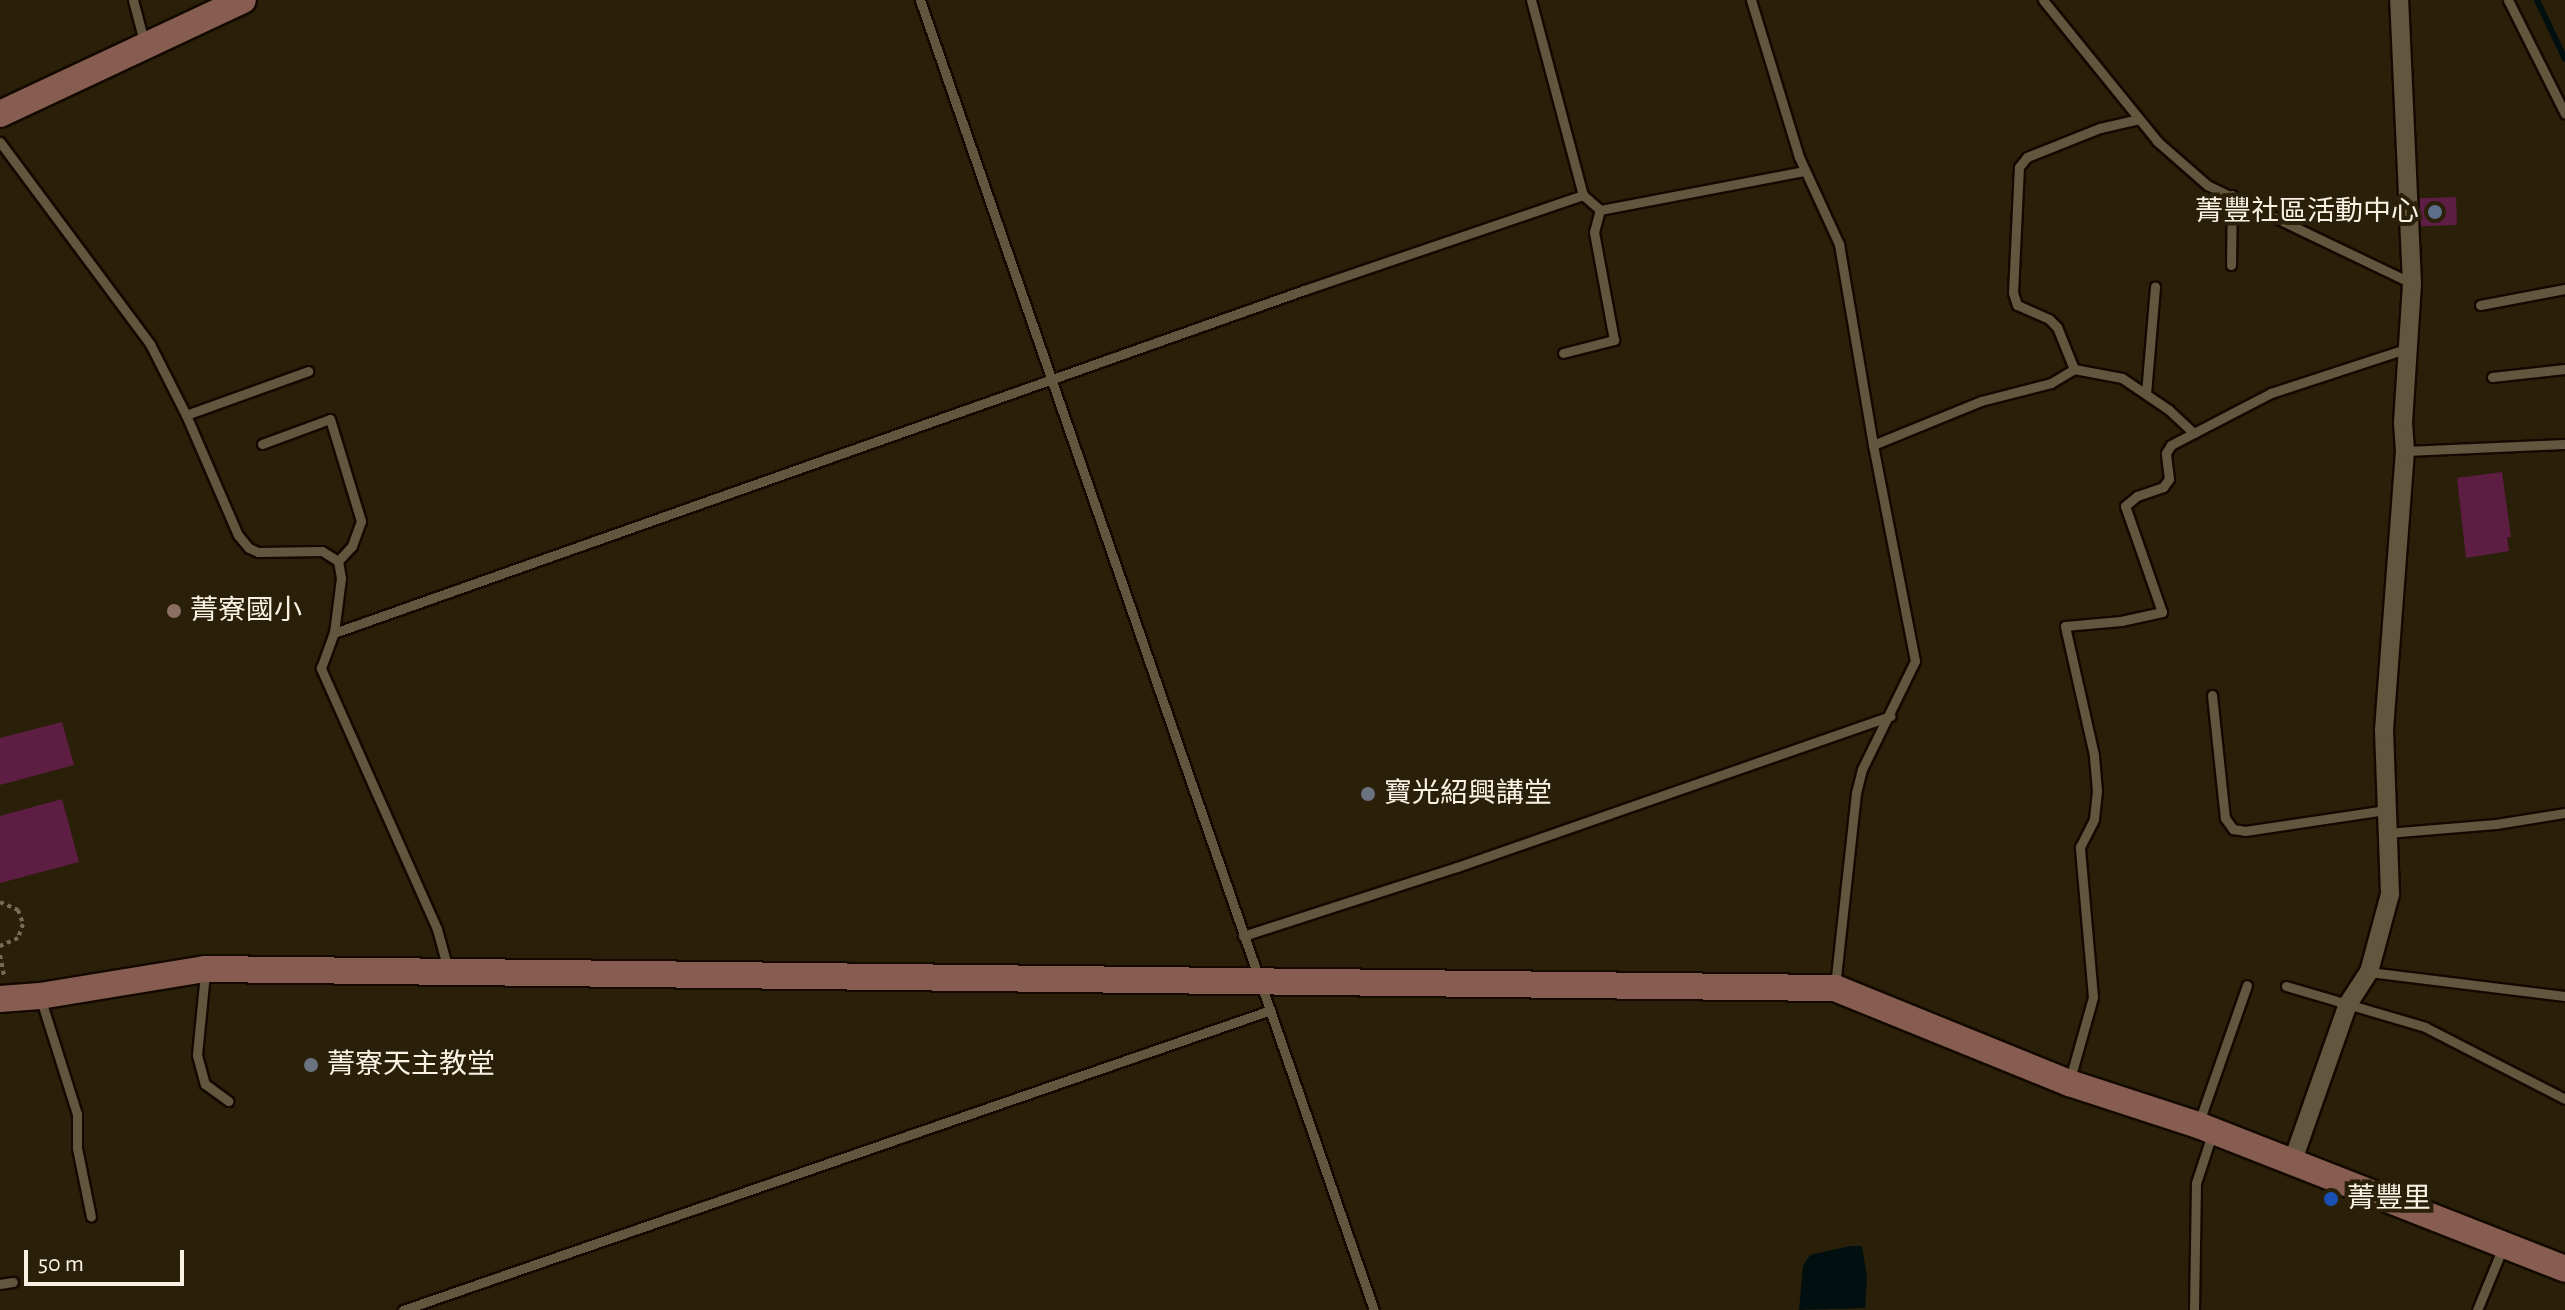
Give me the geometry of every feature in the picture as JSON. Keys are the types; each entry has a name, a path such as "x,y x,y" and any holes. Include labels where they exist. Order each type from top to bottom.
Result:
{"street":[{"path":"0,114 243,0"},
{"path":"2292,1163 2348,1004 2369,972 2390,894 2384,730 2405,451 2403,423 2412,283 2399,0"},
{"path":"0,999 40,996 205,969 1835,988 2069,1083 2206,1128 2565,1269"}],"lane":[{"path":"133,0 146,48"},
{"path":"920,0 1374,1310"},
{"path":"1531,0 1583,195 1600,210"},
{"path":"1751,0 1804,171 1839,244 1873,445 1915,661 1862,769 1856,793 1835,988"},
{"path":"2043,0 2139,119 2185,167 2207,185 2412,283"},
{"path":"2508,0 2565,114"},
{"path":"2074,369 2057,327 2017,305 2013,293 2019,167 2027,157 2100,128 2139,119"},
{"path":"0,142 150,344 186,415 238,535 249,548 258,552 322,551 338,561 341,578 334,633 321,668 437,929 448,972"},
{"path":"1600,210 1804,171"},
{"path":"334,633 1583,195"},
{"path":"2231,265 2232,195"},
{"path":"1563,353 1614,340 1594,232 1600,210"},
{"path":"2146,394 2155,286"},
{"path":"2480,305 2565,289"},
{"path":"2069,1083 2093,997 2080,847 2094,819 2097,791 2094,755 2065,626 2162,612 2125,506 2137,496 2163,487 2169,479 2166,453 2171,445 2271,393 2410,347"},
{"path":"1873,445 1981,401 2051,383 2074,369 2122,378 2194,433"},
{"path":"2492,377 2565,369"},
{"path":"186,415 308,371"},
{"path":"262,444 330,419 361,521 352,546 338,561"},
{"path":"2405,451 2565,444"},
{"path":"2212,695 2225,818 2233,829 2245,831 2386,810"},
{"path":"1243,936 1471,862 1890,716"},
{"path":"2387,833 2496,824 2565,813"},
{"path":"205,969 197,1055 205,1084 228,1101"},
{"path":"2369,972 2565,996"},
{"path":"2194,1310 2192,1260 2196,1183 2206,1128 2247,985"},
{"path":"2286,986 2425,1027 2565,1099"},
{"path":"40,996 77,1114 77,1148 91,1217"},
{"path":"403,1310 1271,1010"},
{"path":"2477,1310 2505,1244"},
{"path":"0,1284 13,1282"}],"path":[{"path":"0,902 18,910 23,924 18,938 0,946"}],"shaded area":[{"path":"1862,1246 1867,1277 1865,1308 1799,1310 1803,1266 1810,1255"}],"building":[{"name":"菁豐社區活動中心","path":"2456,197 2457,225 2414,226 2413,199"},
{"path":"2502,472 2511,537 2507,537 2509,551 2466,558 2457,478"},
{"path":"62,722 74,765 0,785 0,738"},
{"path":"62,799 79,862 0,883 0,816"}],"waterway":[{"path":"2537,0 2565,59"}],"place":[{"name":"菁豐社區活動中心","path":"2435,212"},
{"name":"菁寮國小","path":"174,611"},
{"name":"寶光紹興講堂","path":"1368,794"},
{"name":"菁寮天主教堂","path":"311,1065"},
{"name":"菁豐里","path":"2331,1199"}]}
